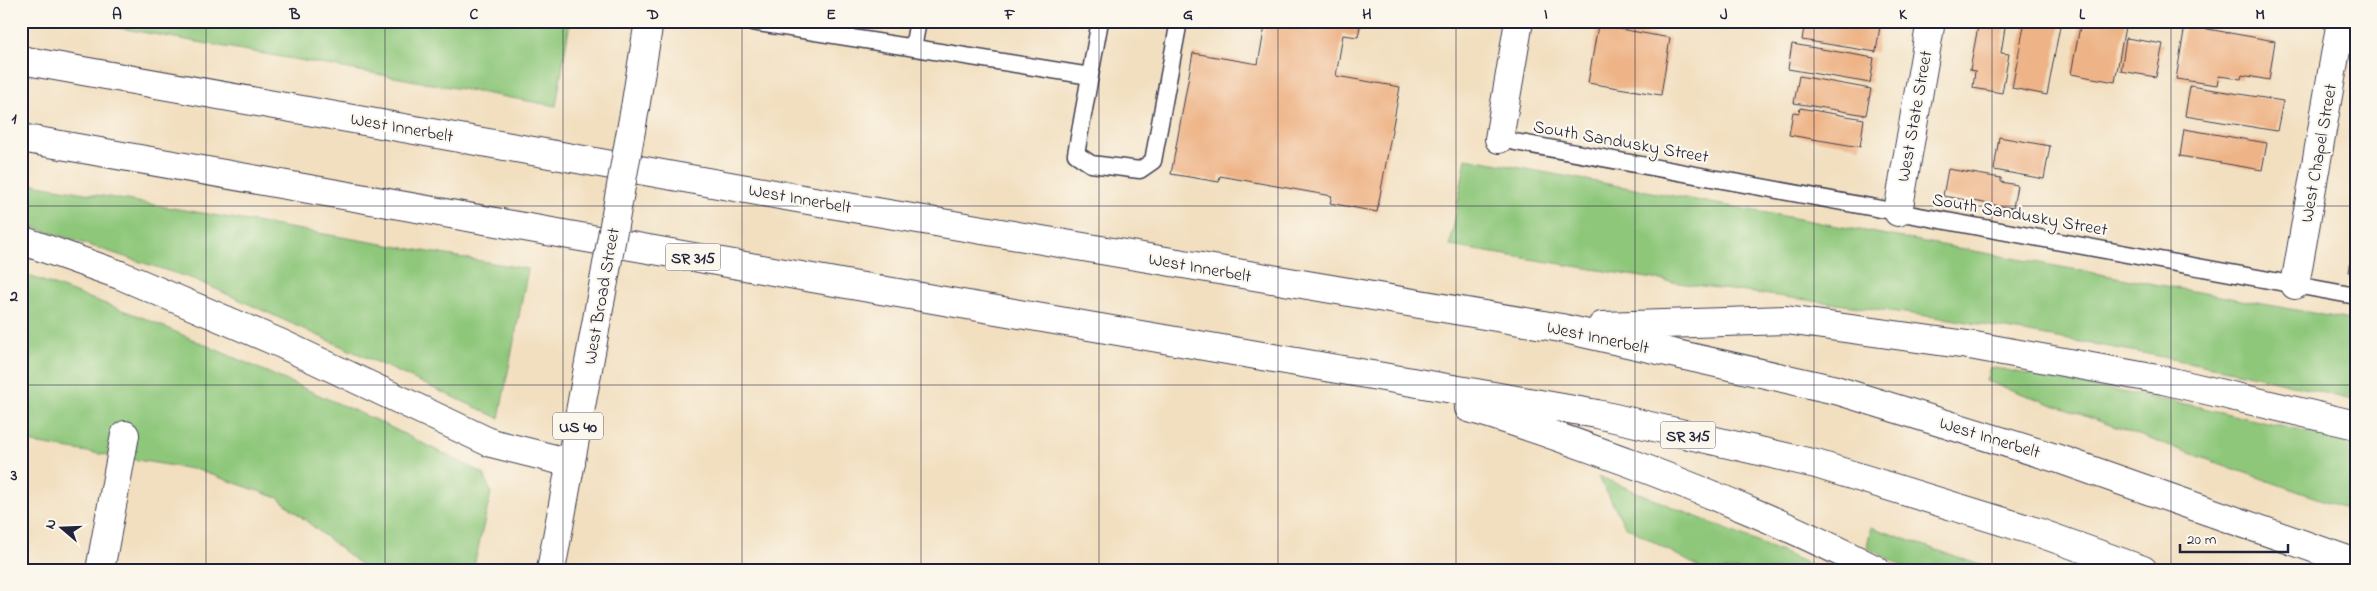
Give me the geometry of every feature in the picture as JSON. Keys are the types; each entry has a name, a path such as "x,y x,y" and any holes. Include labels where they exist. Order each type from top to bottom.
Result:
{"main road":[{"name":"West Broad Street","path":"551,570 649,21"},
{"path":"1499,139 1520,21"},
{"name":"West State Street","path":"1898,212 1931,21"},
{"name":"West Chapel Street","path":"2295,285 2341,21"},
{"name":"West Innerbelt","path":"21,60 859,209 1561,328 1836,390 2062,460 2356,563"},
{"name":"SR 315","path":"21,138 1597,414 1816,464 2037,532 2143,570"},
{"path":"21,240 120,275 282,344 491,443 571,463"},
{"path":"1561,328 1786,320 1965,345 2163,380 2356,425"},
{"path":"1331,368 1520,422 1675,480 1824,543 1876,570"},
{"path":"100,570 124,435"}],"lane":[{"path":"746,21 1090,76"},
{"path":"913,48 918,21"},
{"path":"1100,21 1076,154 1091,164 1140,170 1153,161 1179,21"},
{"name":"South Sandusky Street","path":"1499,139 2356,296"}],"green space":[{"path":"80,21 570,21 556,106"},
{"path":"1466,158 2356,321 2356,401 2243,373 2132,351 1950,319 1679,283 1450,246"},
{"path":"21,182 528,269 499,418 196,280 21,223"},
{"path":"21,273 144,318 378,421 484,474 491,493 473,570 367,570 278,498 198,470 21,441"},
{"path":"1990,367 2195,406 2356,444 2356,512 1986,381"},
{"path":"1598,476 1824,570 1704,570 1625,526"},
{"path":"1871,527 1994,570 1909,570 1867,547"}],"building":[{"path":"1266,21 1361,21 1358,37 1343,35 1336,76 1400,87 1377,212 1330,203 1332,196 1220,176 1219,182 1171,174 1193,53 1258,64"},
{"path":"1805,21 1851,21 1880,26 1876,52 1802,40"},
{"path":"1979,21 2006,21 2001,53 2009,54 2002,93 1973,88 1975,71 1970,70"},
{"path":"2025,21 2061,21 2047,95 2012,88"},
{"path":"2081,21 2126,21 2115,82 2071,74"},
{"path":"1598,25 1670,38 1661,95 1588,83"},
{"path":"2185,25 2275,41 2269,80 2242,75 2241,79 2219,76 2217,85 2176,79"},
{"path":"2126,38 2163,44 2156,77 2121,71"},
{"path":"1792,44 1874,58 1870,83 1788,69"},
{"path":"1799,76 1871,89 1866,115 1794,103"},
{"path":"2190,86 2283,101 2277,131 2185,116"},
{"path":"1800,108 1864,119 1860,147 1789,135 1793,112 1799,113"},
{"path":"2184,129 2267,143 2262,170 2180,156"},
{"path":"1999,137 2050,146 2044,179 1994,170"},
{"path":"1948,169 2001,178 2001,182 2017,185 2013,208 1943,196"},
{"path":"2356,237 2356,273 2349,272"}]}
